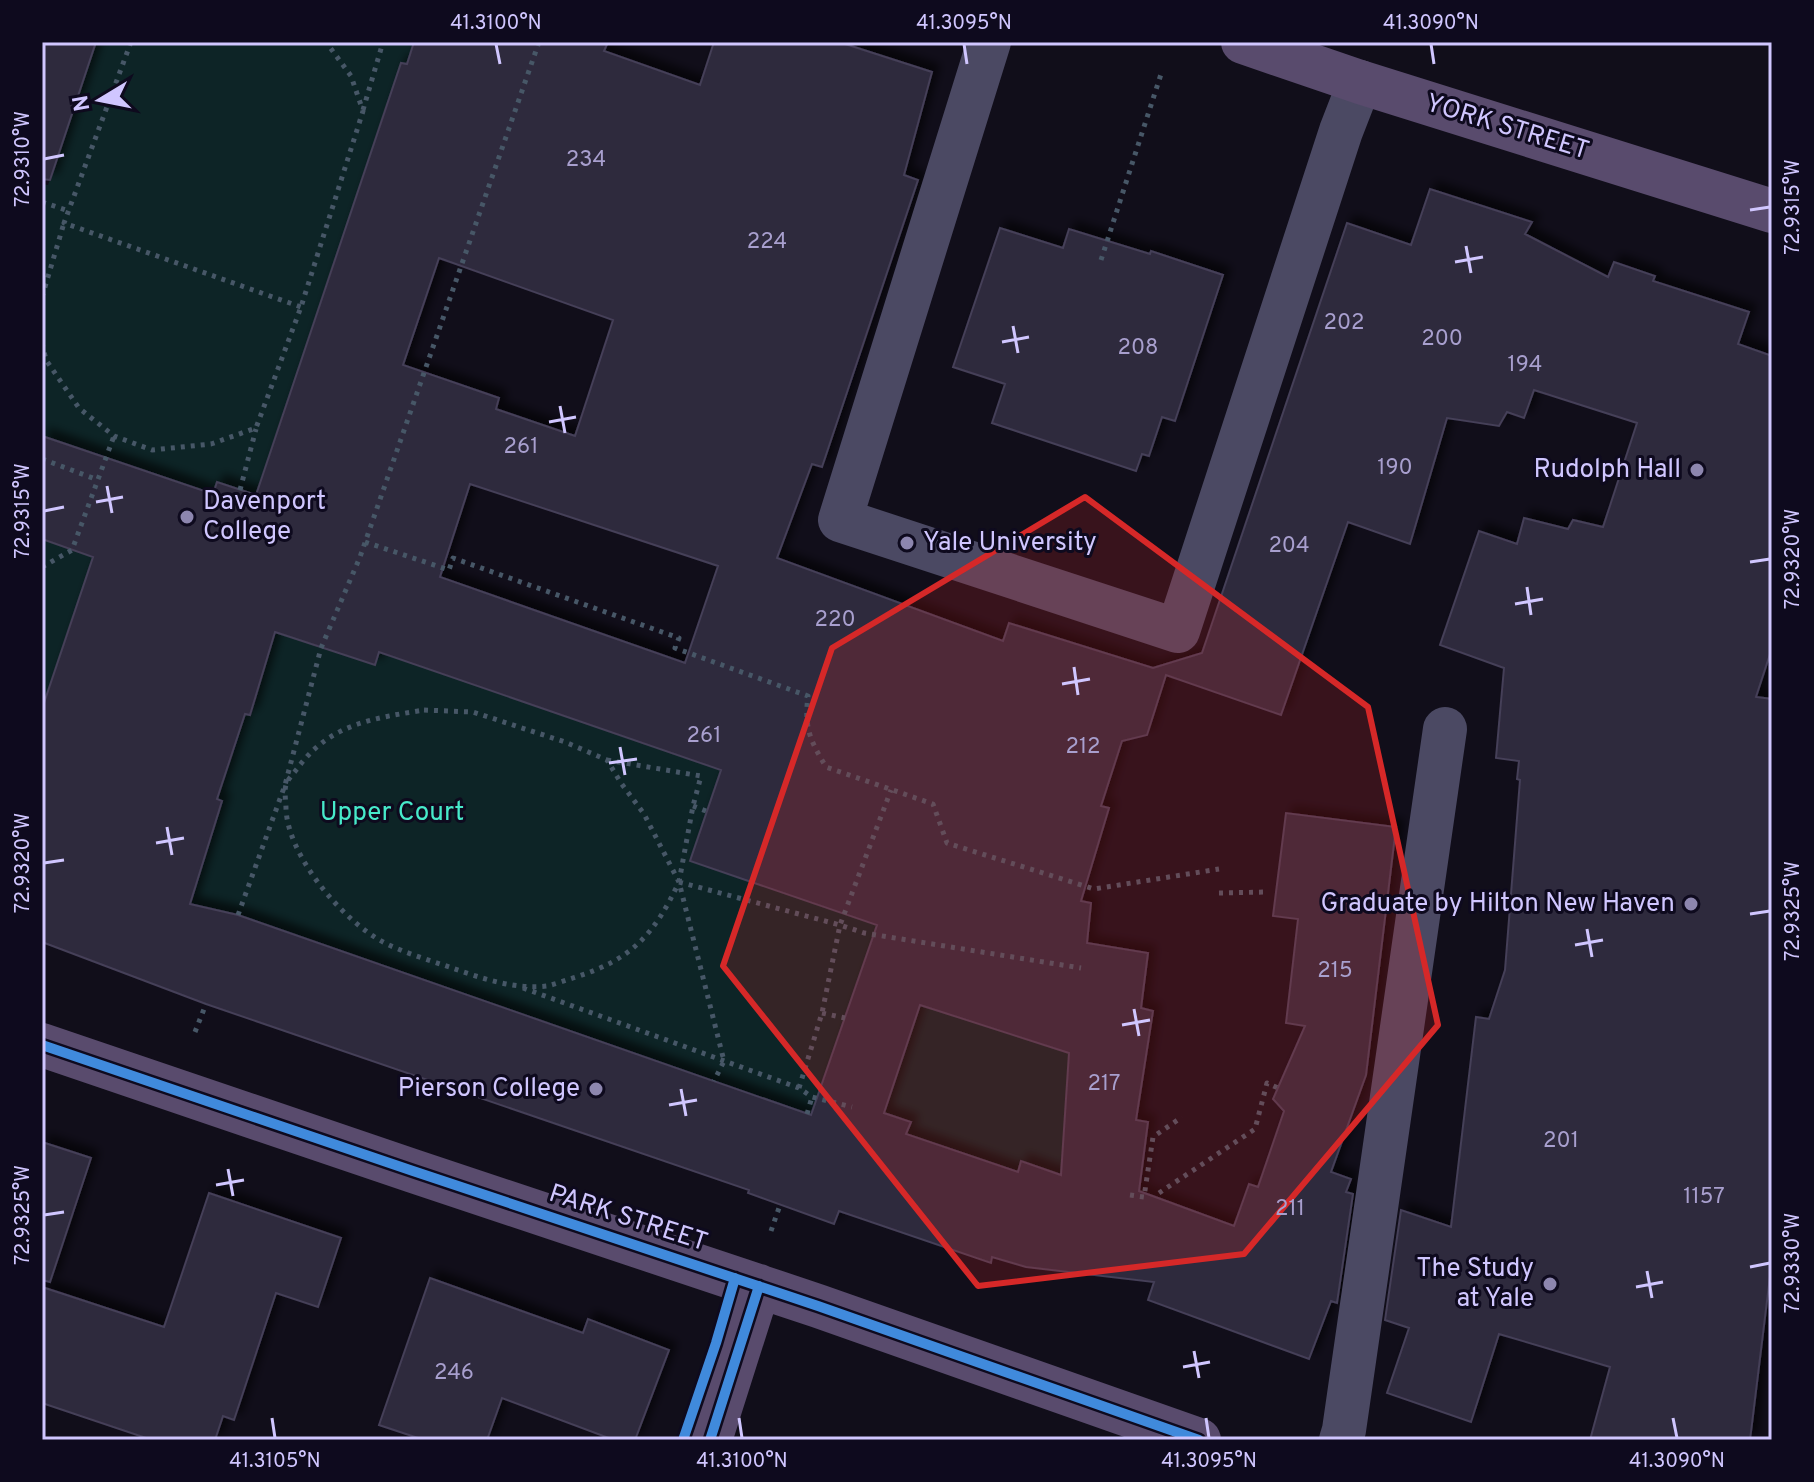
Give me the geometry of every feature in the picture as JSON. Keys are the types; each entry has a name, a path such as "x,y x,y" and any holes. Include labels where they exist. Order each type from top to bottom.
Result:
{"main road":[{"name":"YORK STREET","path":"1243,42 1360,82 1772,211"},
{"name":"PARK STREET","path":"42,1045 759,1286 1199,1440"},
{"path":"710,1440 759,1286"}],"lane":[{"path":"989,42 840,520 1178,631 1341,131 1360,82"},
{"path":"1341,1440 1445,729"}],"path":[{"path":"42,297 44,279 131,42"},
{"path":"326,42 351,76 363,111"},
{"path":"240,490 256,428 301,307 383,42"},
{"path":"238,915 285,785 321,648 365,542 539,42"},
{"path":"1101,260 1162,71"},
{"path":"42,202 69,211"},
{"path":"64,223 301,307"},
{"path":"42,343 46,360 79,408 114,436 152,450 211,444 256,428"},
{"path":"42,567 72,550 114,436"},
{"path":"42,459 98,480"},
{"path":"365,542 449,570 453,558 679,638 675,648 808,696 806,716 811,742 826,767 933,804 947,843 1094,889 1219,869"},
{"path":"517,986 548,986 600,969 625,955 648,935 679,882 701,776 607,760 565,742 473,712 424,710 388,716 349,725 327,738 306,757 285,785 287,821 298,853 321,885 350,918 383,942 470,974 517,986 799,1088 812,1097 852,1107"},
{"path":"607,760 644,814 679,882 724,1061 714,1081"},
{"path":"799,1088 822,1013 840,925 891,790"},
{"path":"693,806 706,811"},
{"path":"679,882 864,933 1081,968"},
{"path":"1219,893 1267,892"},
{"path":"195,1032 206,1004"},
{"path":"822,1013 845,1018"},
{"path":"1159,1193 1255,1129 1267,1083 1278,1088"},
{"path":"807,1114 812,1097"},
{"path":"1130,1195 1144,1197 1153,1137 1182,1117"},
{"path":"771,1231 780,1205"}],"highlighted area":[{"path":"1085,497 1368,707 1438,1025 1244,1254 978,1286 723,966 832,648"}],"green space":[{"path":"96,42 414,42 407,64 401,63 256,495 213,494 42,436 42,184 48,185"},
{"path":"42,539 103,560 42,709"},
{"name":"Upper Court","path":"278,622 292,638 375,665 379,652 721,770 691,861 866,921 1082,961 933,979 865,959 823,1080 846,1127 176,898 222,801 217,799 245,714 251,715"},
{"path":"923,998 928,1007 1053,1048 1070,1049 1061,1173 1021,1162 1018,1172 906,1134 910,1122 867,1107"}],"building":[{"path":"42,42 96,42 50,180 42,179"},
{"path":"414,42 608,42 604,51 700,85 714,42 839,42 932,72 904,175 918,180 822,467 812,464 777,558 1003,641 1009,623 1153,668 1202,653 1347,223 1411,245 1430,189 1532,222 1525,234 1608,277 1614,262 1655,276 1653,281 1749,312 1738,344 1772,356 1772,648 1756,697 1772,699 1772,1260 1750,1440 1590,1440 1610,1367 1499,1334 1471,1422 1387,1393 1409,1328 1385,1320 1401,1210 1451,1227 1476,1017 1489,1019 1505,970 1520,780 1517,779 1519,761 1496,758 1504,668 1440,645 1479,531 1517,544 1524,518 1568,529 1573,520 1603,527 1637,423 1534,390 1524,418 1507,412 1499,426 1447,418 1410,544 1348,522 1281,715 1166,675 1147,735 1122,741 1101,806 1109,808 1081,901 1091,903 1087,943 1148,953 1141,1008 1153,1011 1136,1120 1148,1122 1139,1191 1234,1226 1249,1184 1258,1187 1284,1111 1273,1099 1305,1026 1286,1023 1298,919 1273,916 1286,813 1396,827 1366,1075 1331,1172 1351,1179 1346,1192 1353,1194 1337,1303 1331,1301 1309,1359 1148,1300 1154,1282 1026,1267 992,1257 991,1263 839,1211 834,1224 748,1193 749,1190 206,1004 42,942 42,709 93,557 42,539 42,436 213,494 217,482 256,495 401,63 407,64","holes":["439,258 613,320 575,436 496,409 499,398 403,365","470,484 718,566 685,663 440,577","275,632 375,665 379,652 721,770 690,861 877,925 811,1115 238,915 190,904 222,801 217,799 245,714 250,715","920,1005 1069,1053 1061,1175 1021,1161 1018,1172 906,1134 911,1122 884,1113"]},
{"path":"1000,228 1063,248 1069,229 1223,275 1175,421 1162,417 1149,456 1142,454 1136,471 992,423 1005,384 953,367"},
{"path":"42,1142 91,1158 50,1282 42,1280"},
{"path":"209,1193 341,1238 318,1307 276,1293 234,1420 223,1416 215,1440 152,1440 42,1403 42,1287 164,1327"},
{"path":"430,1278 583,1333 588,1319 669,1350 635,1440 614,1440 502,1398 487,1440 424,1440 379,1425"}],"cycle path":[{"path":"42,1045 818,1306 1199,1440"},
{"path":"683,1440 735,1278"},
{"path":"710,1440 759,1286"}],"place":[{"name":"Rudolph Hall","path":"1697,470"},
{"name":"Davenport College","path":"187,517"},
{"name":"Yale University","path":"907,543"},
{"name":"Graduate by Hilton New Haven","path":"1691,904"},
{"name":"Pierson College","path":"596,1089"},
{"name":"The Study at Yale","path":"1550,1284"}]}
